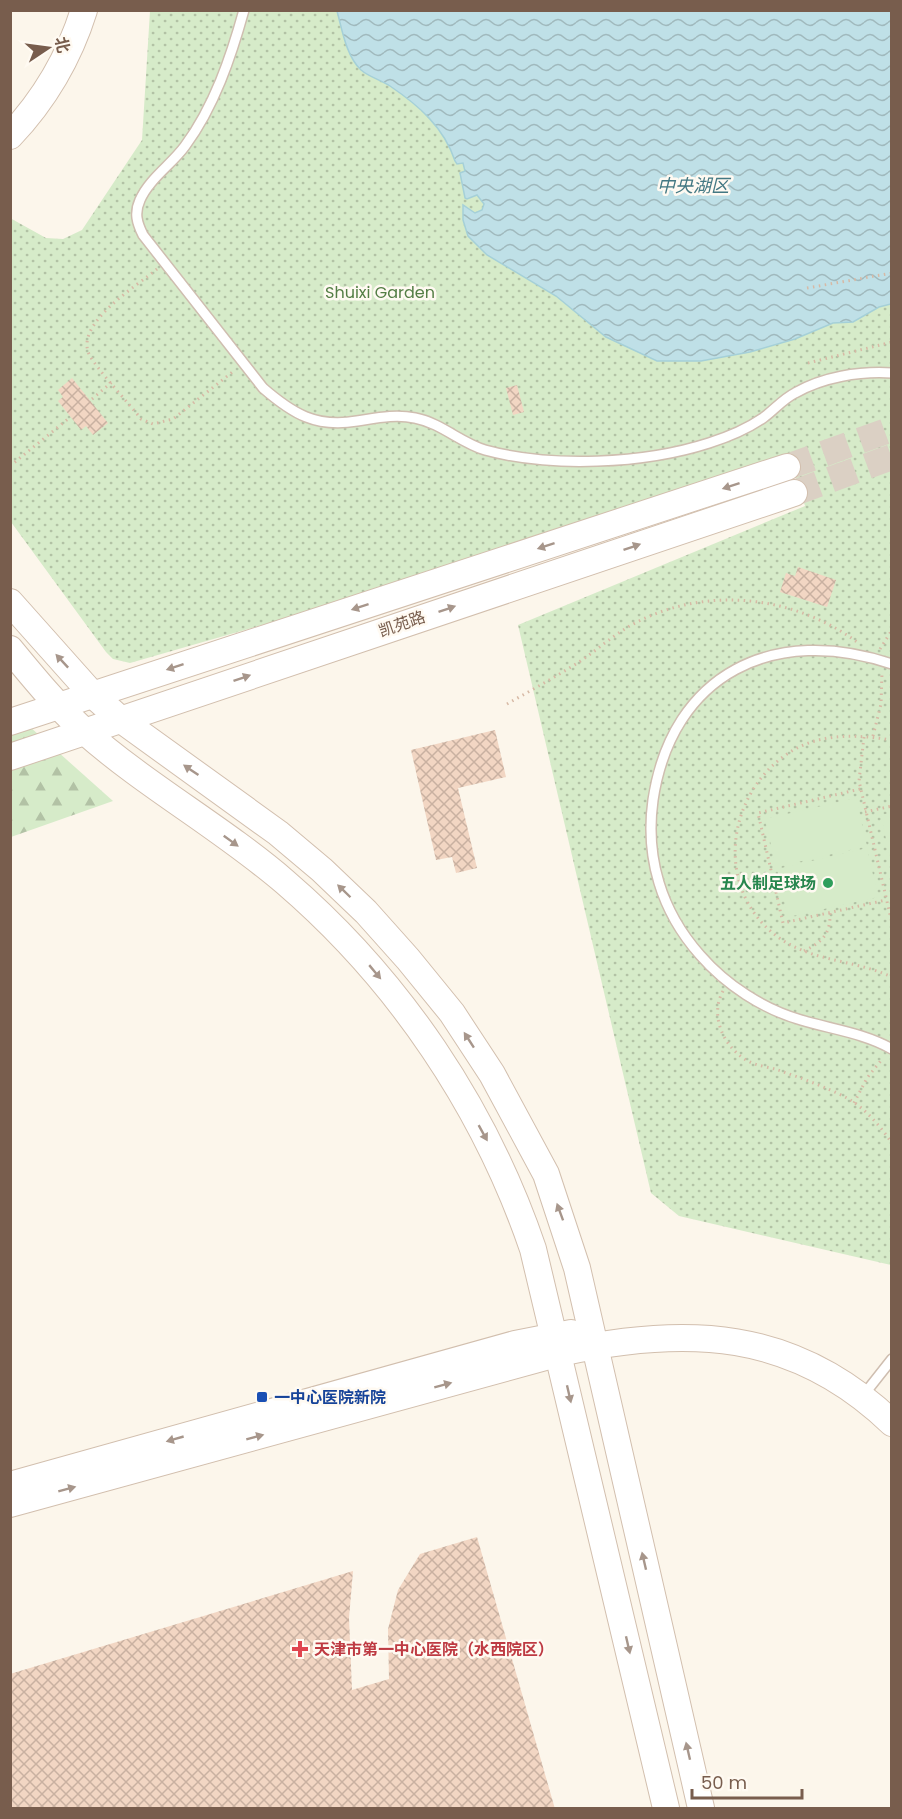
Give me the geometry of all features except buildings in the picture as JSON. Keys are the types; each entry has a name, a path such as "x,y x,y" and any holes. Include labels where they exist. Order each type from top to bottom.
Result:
{"main road":[{"path":"10,124 45,78 60,51 76,10"},
{"path":"10,136 52,82 70,49 84,10"},
{"name":"凯苑路","path":"88,721 92,694 787,467"},
{"name":"凯苑路","path":"19,754 88,721 794,493"},
{"path":"10,602 92,694 88,721"},
{"path":"10,649 88,721 132,770"},
{"path":"88,721 151,744 224,793 322,870 408,959 452,1013 492,1074 519,1122 546,1174 577,1268 570,1340 666,1809"},
{"name":"凯苑路","path":"10,723 88,721"},
{"path":"19,754 58,748 88,750 132,770 285,882 372,968 430,1044 486,1138 525,1224 541,1276 570,1340 701,1809"},
{"path":"10,1504 520,1353 539,1311 541,1276"},
{"path":"10,1485 570,1340 675,1327 748,1335 812,1354 853,1376 891,1423"},
{"path":"865,1393 891,1409"}],"lane":[{"path":"243,10 219,85 185,146 141,198 136,220 143,235 263,388 279,402 308,419 327,424 377,417 417,418 443,428 482,449 546,461 622,459 707,444 764,417 794,390 841,376 891,373"},
{"path":"887,663 851,652 812,651 766,658 742,666 719,678 701,694 673,732 656,781 652,810 652,861 670,911 682,933 704,960 728,982 775,1010 865,1037 891,1049"},
{"path":"865,1393 891,1359"}],"path":[{"path":"165,263 103,314 89,330 89,354 141,419 153,424 163,423 187,409 243,363"},
{"path":"807,288 891,273"},
{"path":"808,363 891,342"},
{"path":"92,399 112,382"},
{"path":"10,466 68,418"},
{"path":"507,704 572,667 638,621 659,612 707,602 759,601 808,613 836,627 873,658 891,630"},
{"path":"873,737 887,663"},
{"path":"891,740 847,736 814,741 776,761 757,781 741,813 735,836 736,868 744,895 765,925 803,952 820,958 855,964 891,977"},
{"path":"864,736 860,789 891,923"},
{"path":"860,789 758,813 783,923 886,900"},
{"path":"865,812 891,806"},
{"path":"803,952 823,940 829,932 830,912"},
{"path":"728,982 719,997 717,1013 720,1030 736,1053 749,1062 779,1071 854,1103 877,1123 891,1143"},
{"path":"854,1103 867,1078 884,1057"}],"green space":[{"name":"Shuixi Garden","path":"150,11 891,11 891,1265 679,1216 651,1193 518,625 805,506 789,456 328,606 130,663 113,659 106,652 11,522 10,218 46,238 63,239 82,230 142,140"},
{"path":"11,710 113,801 11,837"},
{"name":"五人制足球场","path":"856,798 867,846 776,867 765,819"},
{"path":"892,813 891,863 881,815"},
{"name":"五人制足球场","path":"867,848 878,897 788,917 777,869"}],"water":[{"name":"中央湖区","path":"337,11 891,11 891,304 879,307 853,322 833,323 795,339 750,352 701,361 657,361 606,337 556,296 487,255 468,236 463,220 463,205 475,213 482,210 484,204 477,195 465,198 460,173 465,171 463,163 457,164 437,127 420,109 390,86 361,70 356,64 345,42"}],"tunnel":[{"path":"787,467 892,429"},
{"path":"794,493 892,457"}],"place":[{"name":"五人制足球场","path":"828,883"},
{"name":"一中心医院新院","path":"262,1397"},
{"name":"天津市第一中心医院（水西院区）","path":"300,1649"}]}
